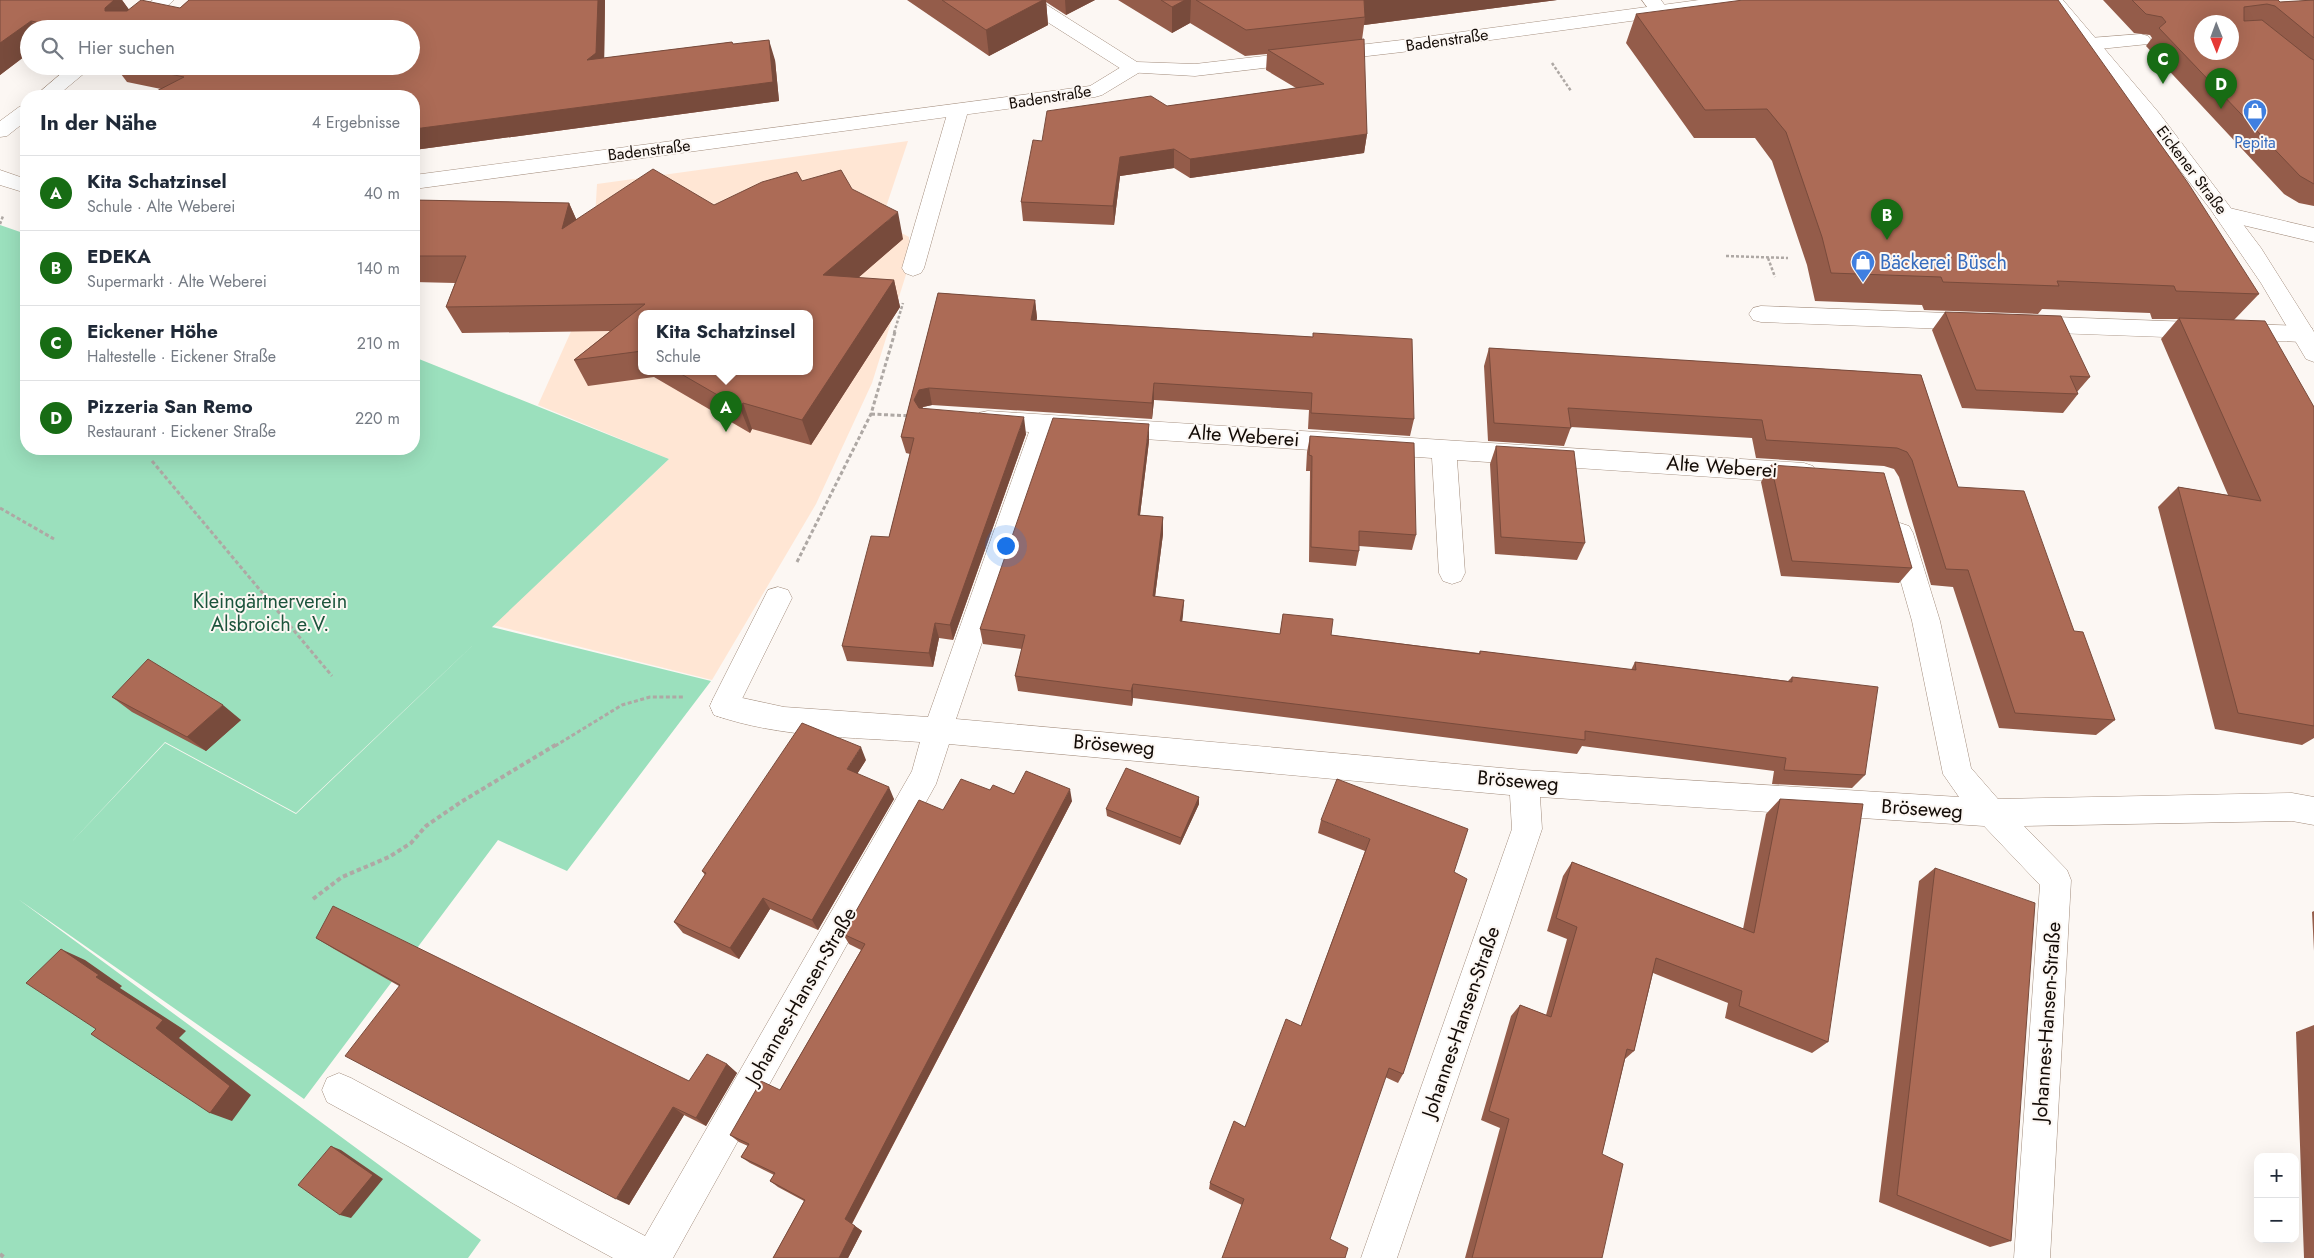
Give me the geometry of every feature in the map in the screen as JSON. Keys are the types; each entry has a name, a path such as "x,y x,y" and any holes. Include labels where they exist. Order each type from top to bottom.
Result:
{"street":[{"path":"140,20 166,0"},
{"path":"1026,0 1133,68"},
{"name":"Badenstraße","path":"420,181 958,111 1094,91 1133,68 1195,70 1656,6 1741,0"},
{"name":"Eickener Straße","path":"2052,0 2157,125 2225,214 2309,344"},
{"path":"2090,44 2141,40"},
{"path":"53,90 72,75"},
{"path":"913,268 958,111"},
{"path":"0,131 20,116"},
{"path":"0,178 20,184"},
{"path":"2225,214 2314,234"},
{"path":"1761,314 2002,323 2309,344"},
{"name":"Alte Weberei","path":"932,416 1825,474"},
{"path":"938,730 1044,424"},
{"path":"1444,449 1452,573"},
{"path":"1892,506 1926,621 1958,774 1991,813"},
{"name":"Bröseweg","path":"778,598 724,706 784,720 938,730 1524,783 1991,813 2292,807 2314,812"},
{"name":"Johannes-Hansen-Straße","path":"653,1258 926,775 938,730"},
{"name":"Johannes-Hansen-Straße","path":"1380,1258 1527,829 1524,783"},
{"name":"Johannes-Hansen-Straße","path":"1991,813 2056,880 2032,1258"},
{"path":"339,1090 649,1258"}],"path":[{"path":"1549,58 1570,91"},
{"path":"1726,256 1788,258"},
{"path":"778,598 871,414 913,268"},
{"path":"871,414 932,416"},
{"path":"152,461 332,676"},
{"path":"0,508 54,539"},
{"path":"313,899 342,877 389,857 411,843 426,826 461,802 622,705 650,697 687,697"},
{"path":"0,1254 5,1258"}],"shaded area":[{"path":"908,141 881,222 909,237 909,265 872,383 816,504 712,680 493,625 669,459 538,405 591,287 597,184"}],"green space":[{"name":"Kleingärtnerverein Alsbroich e.V.","path":"0,225 20,232 20,455 420,455 420,359 669,459 296,813 165,742 66,848 165,743 296,814 492,627 711,681 567,871 498,840 304,1099 18,899 481,1240 468,1258 0,1258"}],"building":[{"path":"0,0 114,0 105,8 105,11 127,11 141,0 180,8 189,0 598,0 596,53 587,60 732,42 733,44 769,40 773,82 420,128 420,90 159,90 184,77 174,75 420,75 420,20 20,20 20,29 0,43"},
{"path":"942,0 1043,0 986,30"},
{"path":"1161,0 1185,0 1172,7"},
{"path":"1196,0 1364,0 1365,17 1246,30"},
{"path":"1743,0 2058,0 2188,183 2259,294 2176,291 2174,286 2057,281 2059,286 1943,282 1941,277 1831,273 1822,237 1786,132 1767,109 1705,110 1636,14"},
{"path":"2132,0 2278,0 2280,2 2314,0 2314,38 2275,6 2267,4 2244,7 2244,21 2262,20 2314,60 2314,184 2300,176 2159,28 2166,22 2162,17 2146,14"},
{"path":"1364,39 1367,134 1190,159 1174,149 1120,157 1113,206 1021,202 1033,140 1042,141 1047,111 1151,96 1167,106 1324,84 1268,50"},
{"path":"653,169 714,205 762,182 797,172 802,181 841,170 852,189 898,212 823,275 894,280 802,420 743,403 740,408 683,375 813,375 813,310 638,310 638,352 574,360 645,304 446,307 466,256 420,256 420,200 569,203 562,229"},
{"path":"938,293 1035,300 1031,320 1313,337 1313,333 1412,339 1414,419 1311,413 1312,393 1154,383 1152,403 929,388 919,390 914,400 919,408 1024,417 950,625 935,623 929,653 842,646 871,536 889,537 914,438 901,437"},
{"path":"1945,312 2061,316 2090,377 2070,376 2078,394 1976,390"},
{"path":"2179,318 2265,321 2314,407 2314,726 2238,713 2178,487 2261,501"},
{"path":"1489,348 1921,375 1958,487 2024,491 2074,631 2083,632 2115,720 2015,713 1968,570 1946,569 1912,460 1907,452 1897,448 1766,440 1762,420 1568,408 1571,428 1494,423"},
{"path":"1053,418 1149,424 1138,515 1163,517 1153,596 1184,600 1180,621 1280,634 1283,614 1333,619 1331,635 1480,654 1480,651 1636,670 1635,662 1792,682 1792,677 1878,687 1865,775 1784,770 1786,758 1585,731 1585,740 1133,684 1131,691 1015,676 1025,635 980,629"},
{"path":"1310,436 1414,443 1416,535 1359,531 1359,551 1311,547 1312,456 1309,455"},
{"path":"1496,446 1574,451 1585,543 1501,537"},
{"path":"1771,465 1884,473 1912,568 1792,561"},
{"path":"148,659 223,705 187,737 112,697"},
{"path":"802,723 861,747 847,769 889,787 812,920 763,898 730,948 674,922 706,873 702,871"},
{"path":"1126,768 1199,797 1181,838 1106,809"},
{"path":"1026,771 1070,789 845,1219 855,1226 839,1258 773,1258 805,1200 770,1181 775,1173 741,1157 749,1144 730,1135 761,1081 780,1090 865,944 843,934 919,800 943,810 961,779 990,790 993,785 1014,794"},
{"path":"1337,779 1468,829 1454,872 1467,879 1403,1074 1389,1068 1330,1239 1348,1248 1345,1258 1222,1258 1244,1199 1210,1183 1234,1121 1245,1127 1286,1019 1301,1026 1370,839 1321,820"},
{"path":"1780,799 1863,804 1828,1042 1739,1006 1742,991 1656,958 1634,1051 1627,1049 1602,1154 1623,1164 1602,1258 1472,1258 1509,1119 1489,1111 1520,1005 1551,1017 1577,927 1556,918 1572,862 1754,933"},
{"path":"1935,868 2035,903 2011,1241 1897,1195"},
{"path":"333,906 689,1081 707,1054 727,1064 696,1118 673,1107 616,1199 345,1056 400,985 316,938"},
{"path":"61,949 99,975 96,977 163,1020 156,1028 230,1086 210,1113 91,1034 96,1029 26,983"},
{"path":"331,1146 373,1175 340,1215 298,1185"}],"place":[{"name":"Eickener Höhe","path":"2163,84"},
{"name":"Pizzeria San Remo","path":"2221,109"},
{"name":"Pepita","path":"2255,132"},
{"name":"EDEKA","path":"1887,240"},
{"name":"Bäckerei Büsch","path":"1863,283"},
{"name":"Kita Schatzinsel","path":"726,432"}]}
